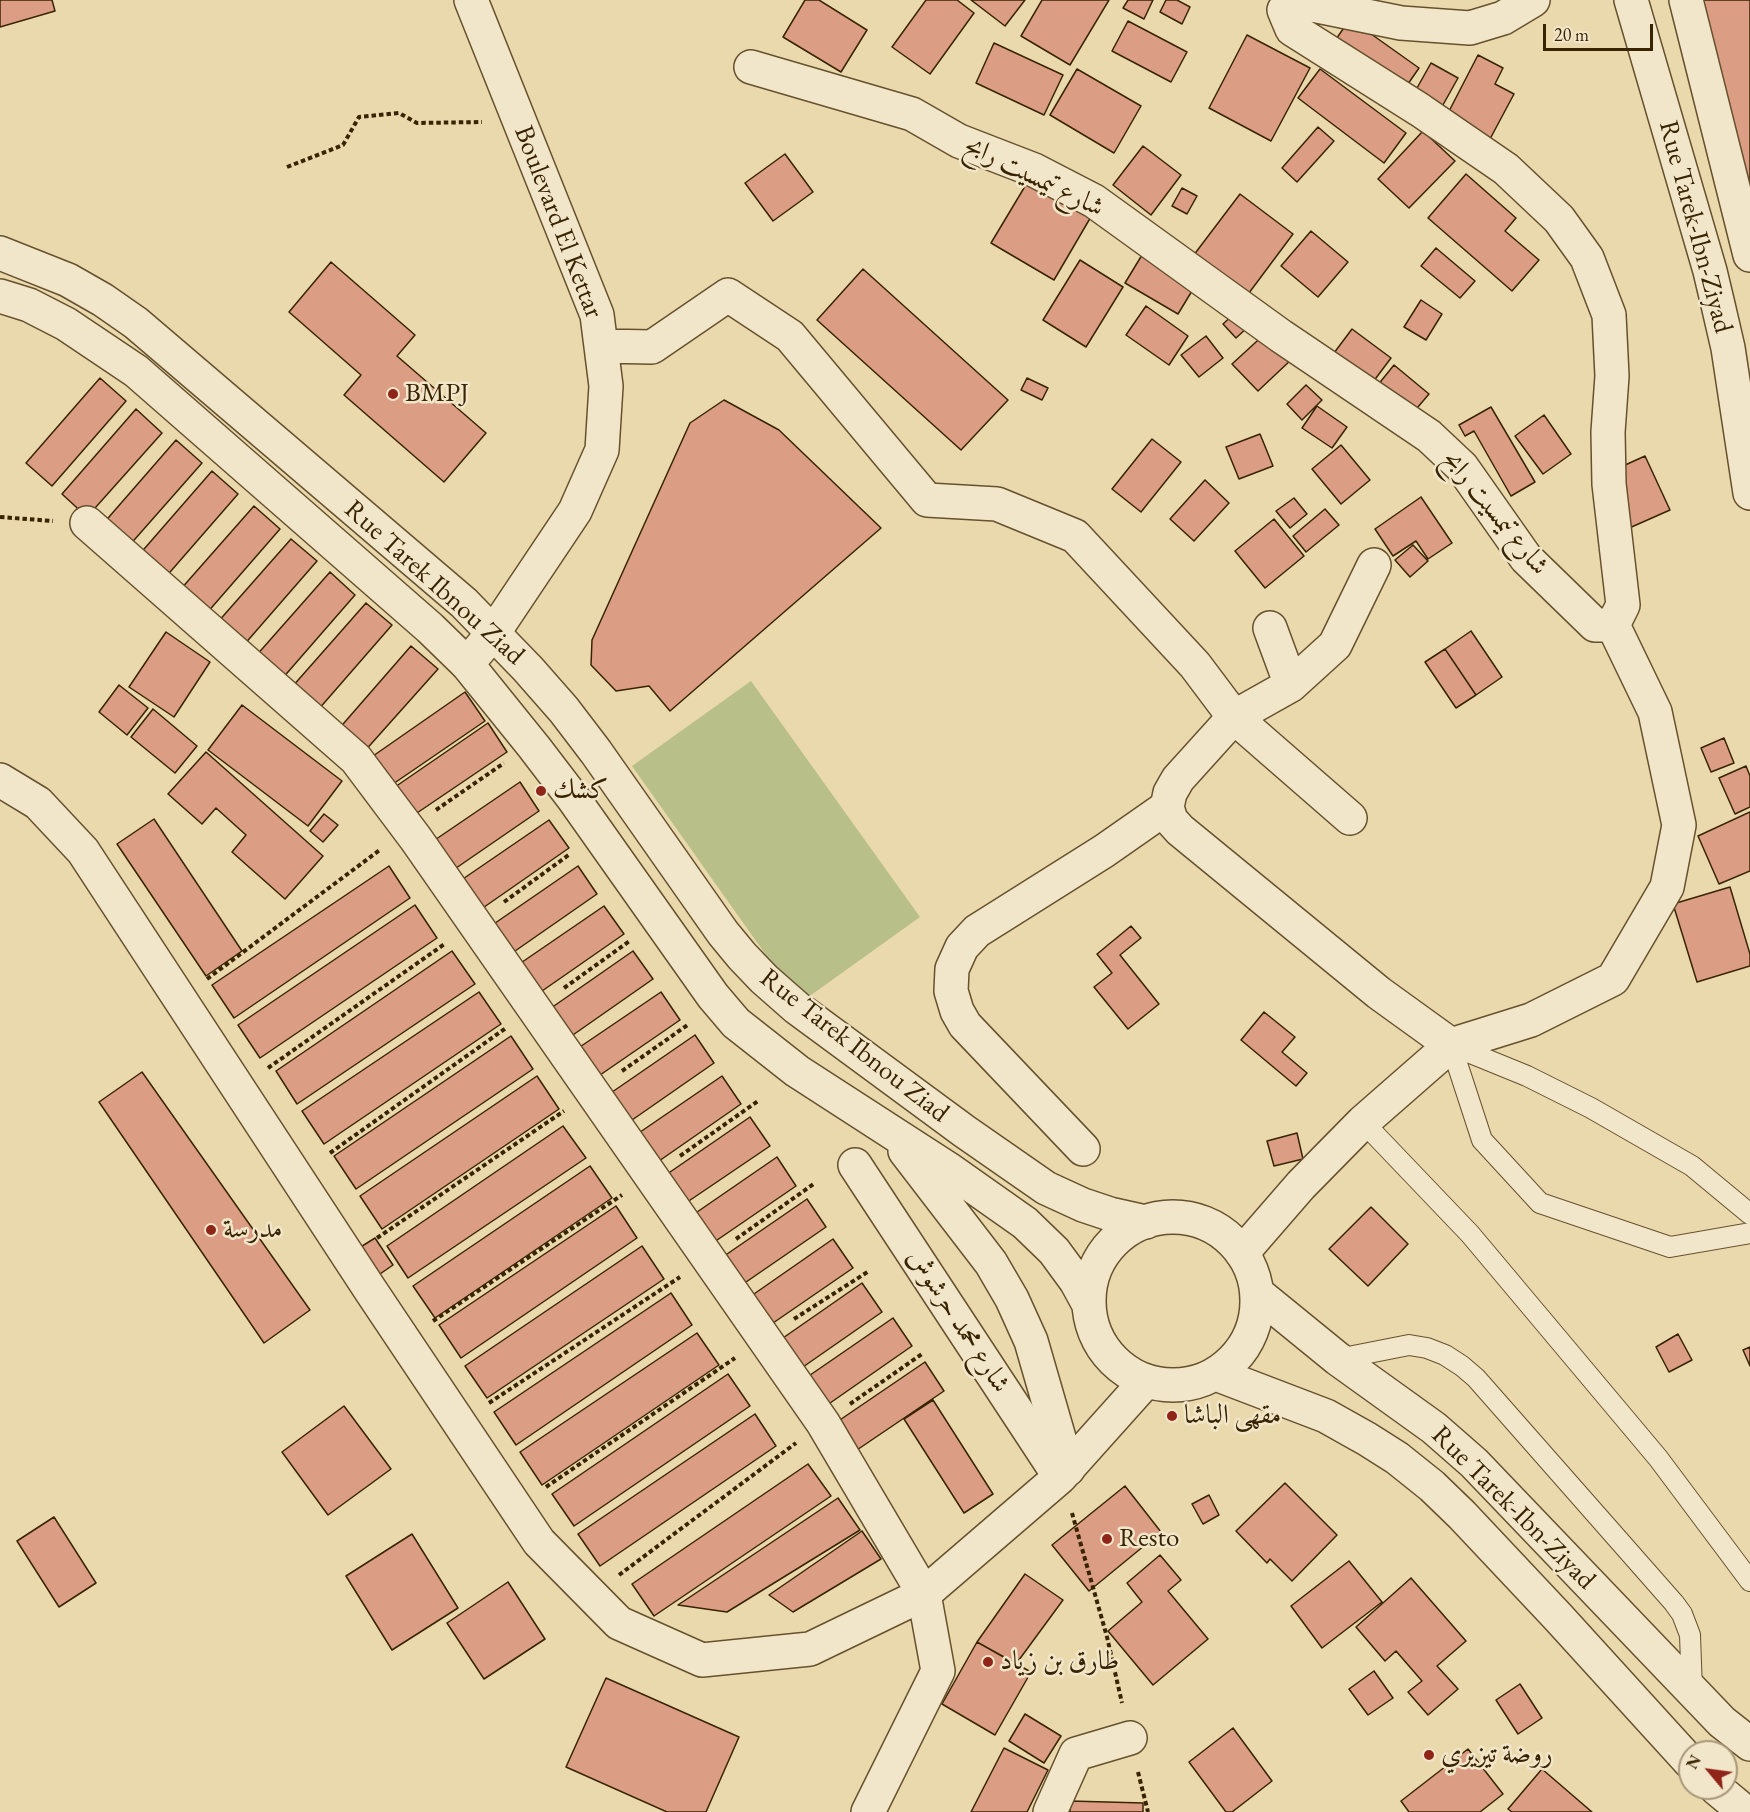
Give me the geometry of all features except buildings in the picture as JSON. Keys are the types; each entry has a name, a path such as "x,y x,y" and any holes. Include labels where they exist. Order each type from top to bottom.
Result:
{"street":[{"name":"Boulevard El Kettar","path":"467,664 494,632 575,511 602,450 606,386 597,315 471,0"},
{"path":"1242,1253 1301,1185 1363,1122 1451,1045 1531,1020 1613,979 1667,887 1679,825 1655,712 1613,626 1623,605 1609,484 1608,432 1612,376 1609,315 1587,258 1559,219 1506,169 1420,110 1292,28 1284,10 1292,0 1401,23 1470,28 1503,18 1533,0"},
{"name":"Rue Tarek-Ibn-Ziyad","path":"1631,0 1717,299 1728,348 1750,493"},
{"path":"1686,0 1750,255"},
{"name":"شارع تيمسيت رابح","path":"751,67 912,114 959,141 1034,170 1094,201 1281,336 1430,436 1462,467 1526,558 1595,625 1613,626"},
{"name":"Rue Tarek Ibnou Ziad","path":"0,253 68,280 103,300 136,323 465,603 564,710 723,933 764,979 797,1008 832,1036 1046,1188 1092,1208 1146,1222"},
{"path":"601,346 652,346 728,295 790,336 927,501 997,504 1075,536 1195,665 1234,717 1350,818"},
{"name":"Rue Tarek Ibnou Ziad","path":"14,301 66,324 136,371 430,628 467,664 573,798 713,996 736,1023 797,1071 946,1168 1025,1223 1054,1251 1076,1281 1088,1303"},
{"path":"87,523 356,759 409,829 823,1423 924,1594 938,1671 868,1812"},
{"path":"1374,565 1335,645 1291,686 1234,717 1178,779 1170,793 1167,807 1171,820 1180,831 1379,993 1451,1045"},
{"path":"1270,628 1291,686"},
{"path":"0,780 38,803 84,850 371,1291 539,1542 619,1623 702,1660 810,1649 924,1594 1064,1473 1146,1381"},
{"path":"1083,1149 966,1024 957,1011 951,991 952,969 962,947 977,932 1104,851 1167,807"},
{"path":"891,1132 991,1263 1012,1299 1031,1341 1064,1473"},
{"name":"شارع محمد حرشوش","path":"855,1165 1064,1473"},
{"path":"1172,1217 1199,1221 1223,1233 1242,1253 1252,1272 1257,1293 1255,1317 1248,1340 1234,1359 1216,1374 1181,1385 1163,1385 1146,1381 1123,1370 1105,1351 1093,1328 1088,1303 1093,1276 1104,1253 1123,1234 1146,1222 1172,1217"},
{"name":"Rue Tarek-Ibn-Ziyad","path":"1257,1293 1338,1359 1434,1428 1474,1464 1722,1722 1750,1744"},
{"name":"Rue Tarek-Ibn-Ziyad","path":"1216,1374 1326,1416 1397,1458 1432,1486 1550,1608 1678,1749"},
{"path":"1050,1812 1076,1754 1130,1738"},
{"path":"1730,1800 1745,1812"}],"lane":[{"path":"1451,1045 1527,1076 1592,1108 1692,1166 1750,1214"},
{"path":"1451,1045 1482,1140 1540,1203 1670,1247 1750,1233"},
{"path":"1363,1122 1470,1234 1658,1458 1750,1581"},
{"path":"1338,1359 1409,1345 1427,1348 1445,1355 1469,1372 1682,1614 1690,1635 1692,1691"}],"path":[{"path":"287,167 343,145 359,117 399,113 417,123 520,121"},
{"path":"0,517 87,523"},
{"path":"204,982 409,829 510,759"},
{"path":"265,1070 571,853"},
{"path":"330,1153 631,940"},
{"path":"376,1239 689,1024"},
{"path":"430,1323 651,1176 758,1101"},
{"path":"480,1408 708,1258 815,1183"},
{"path":"540,1491 764,1338 869,1271"},
{"path":"612,1581 823,1423 922,1354"},
{"path":"1064,1473 1107,1637 1130,1738"}],"green space":[{"path":"751,681 920,917 800,1003 632,766"}],"place":[{"name":"BMPJ","path":"393,394"},
{"name":"كشك","path":"541,791"},
{"name":"مدرسة","path":"211,1230"},
{"name":"مقهى الباشا","path":"1172,1416"},
{"name":"Resto","path":"1107,1539"},
{"name":"طارق بن زياد","path":"988,1662"},
{"name":"روضة تيزيري","path":"1429,1755"}]}
